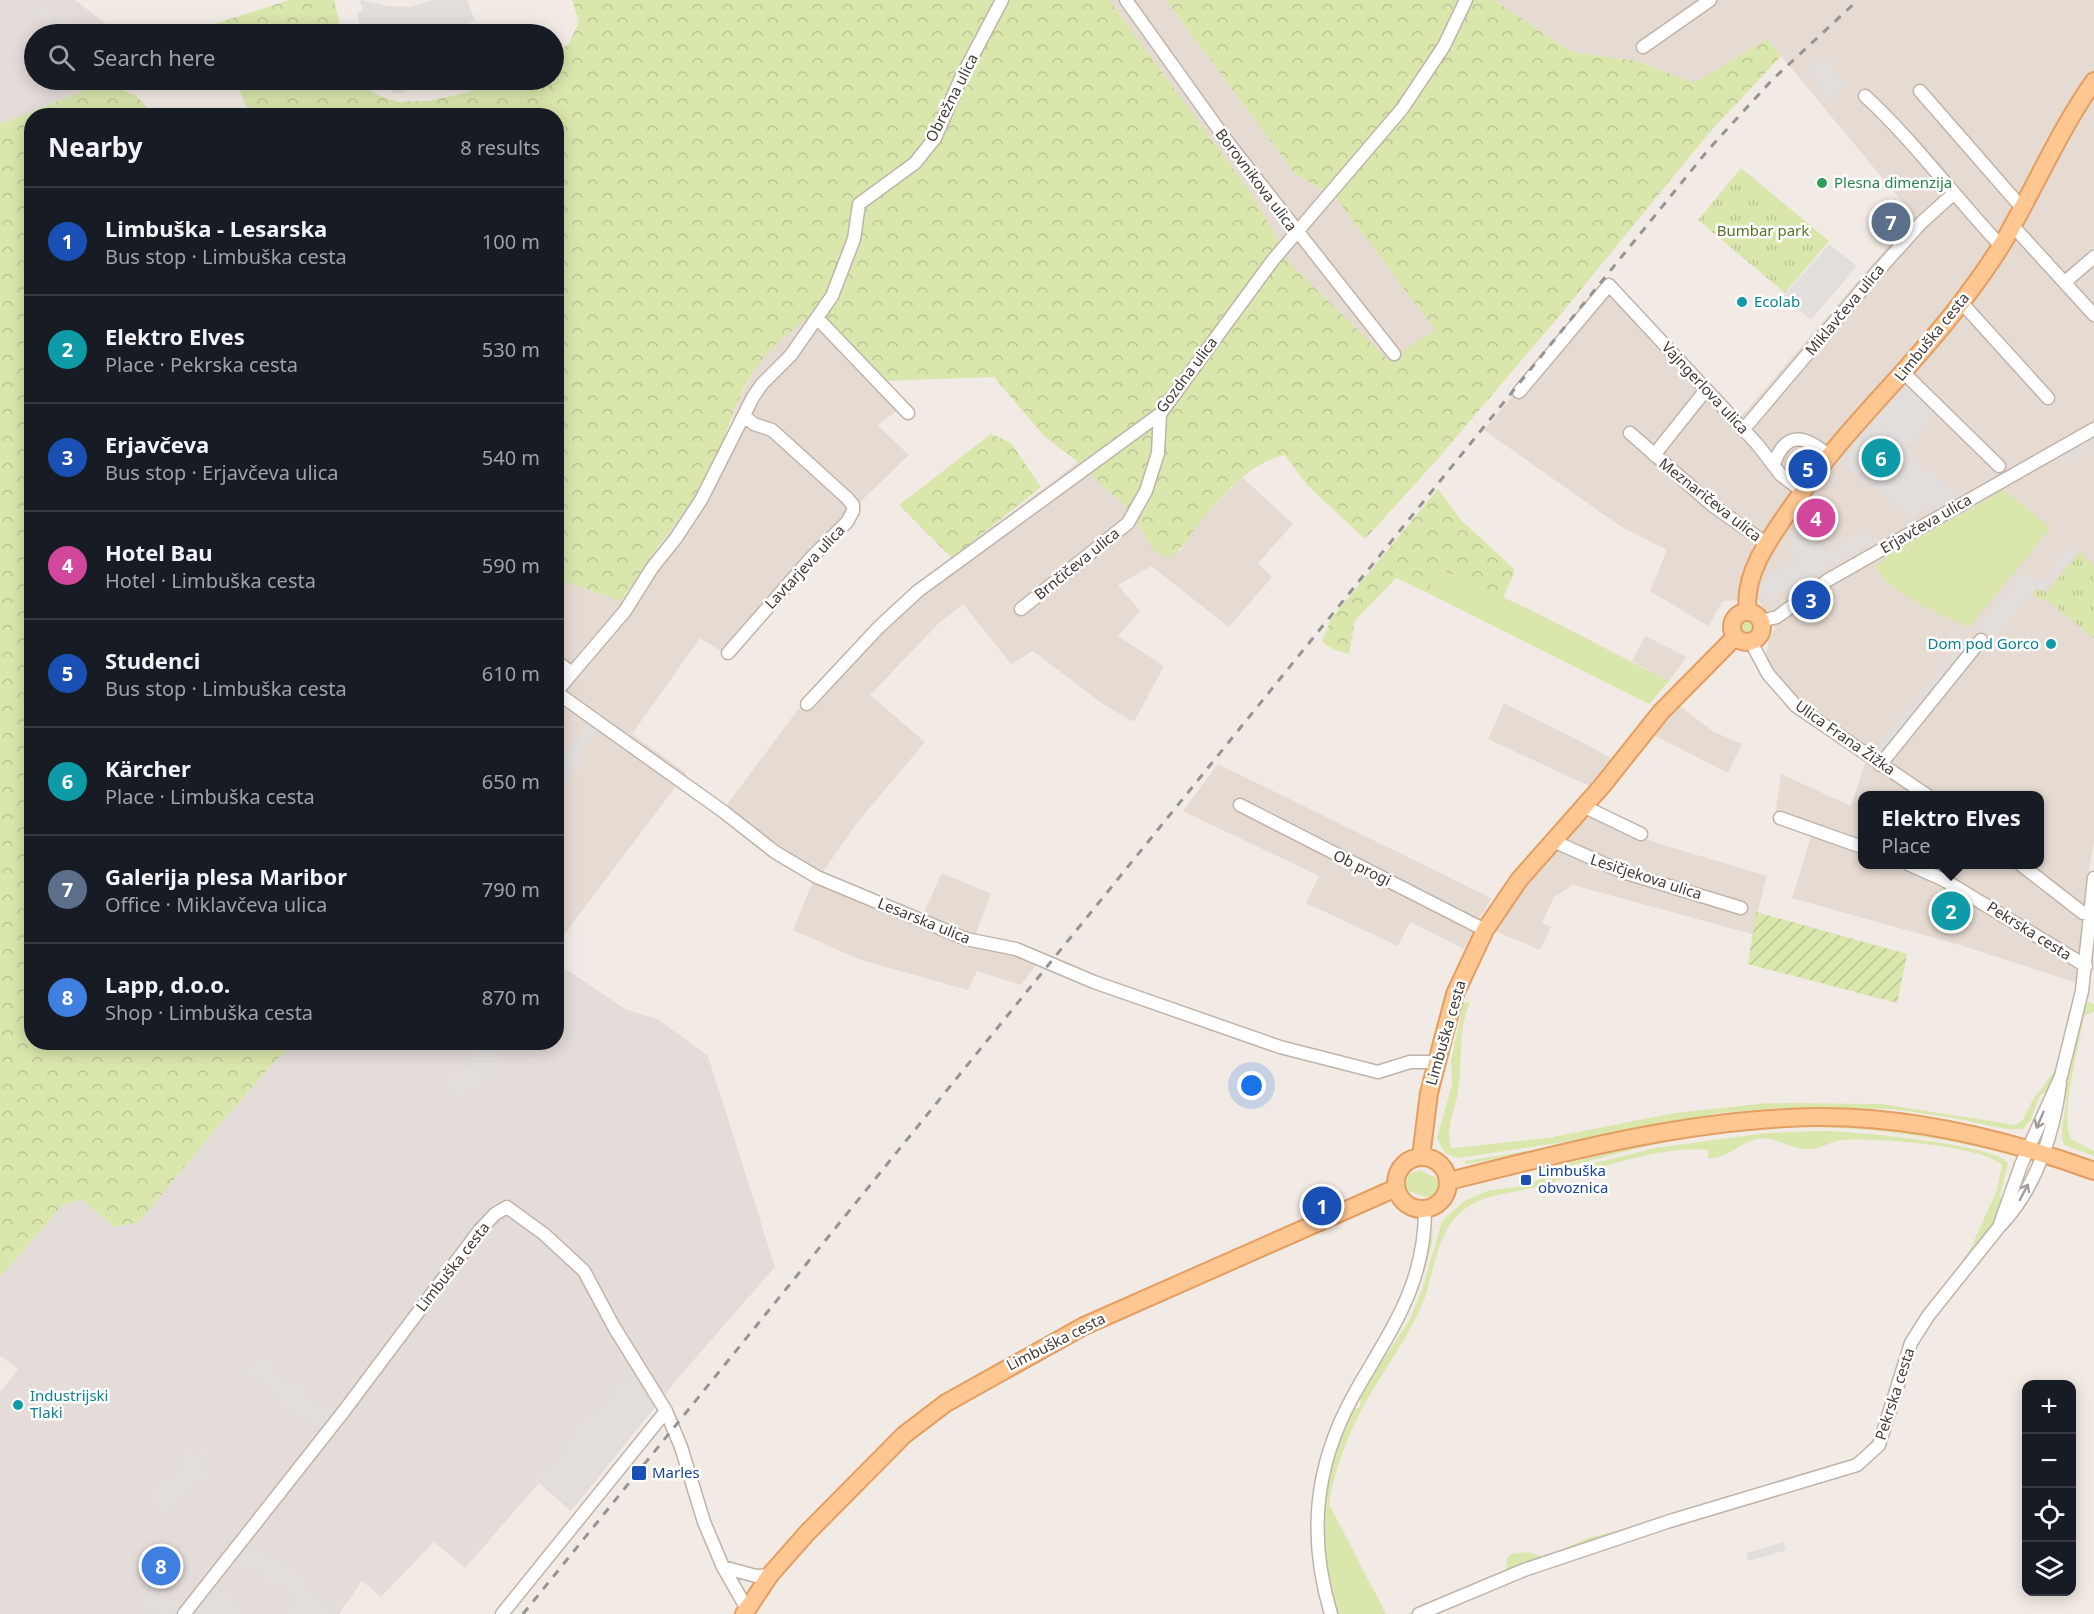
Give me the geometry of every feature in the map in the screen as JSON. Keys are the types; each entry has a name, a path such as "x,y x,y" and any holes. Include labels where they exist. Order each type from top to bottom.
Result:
{"main road":[{"name":"Limbuška cesta","path":"1751,642 1761,634 1746,596 1749,583 1767,544 1803,491 1830,457 1904,373 1961,302 2013,226 2078,104 2094,81"},
{"name":"Limbuška cesta","path":"1421,1157 1426,1110 1455,994 1485,930 1519,880 1585,807 1677,693 1735,637 1732,622 1738,614 1755,616"},
{"path":"1735,637 1751,642"},
{"path":"1449,1181 1673,1131 1723,1123 1816,1117 1950,1131 2035,1151 2094,1171"},
{"path":"1421,1157 1437,1161 1443,1166 1449,1181 1443,1200 1425,1210 1403,1202 1396,1188 1402,1166 1421,1157"},
{"name":"Limbuška cesta","path":"746,1611 770,1575 904,1435 969,1388 1094,1321 1281,1241 1396,1188"}],"street":[{"name":"Obrežna ulica","path":"818,318 832,296 854,239 859,204 915,163 935,138 961,78 1002,0"},
{"name":"Borovnikova ulica","path":"1126,0 1222,135 1394,354"},
{"name":"Gozdna ulica","path":"807,704 879,627 918,591 1160,414 1273,260 1374,145 1420,85 1444,46 1466,0"},
{"path":"1643,47 1707,1"},
{"path":"1920,91 2022,208"},
{"path":"1864,96 1890,119 1953,195 2000,245"},
{"name":"Miklavčeva ulica","path":"1743,430 1877,272 1921,223 1953,195"},
{"path":"2013,226 2094,315"},
{"path":"2065,282 2094,257"},
{"name":"Vajngerlova ulica","path":"1520,392 1609,285 1705,392 1774,464 1781,475 1803,491"},
{"path":"1961,302 2048,398"},
{"path":"564,682 625,611 652,568 676,538 701,500 762,384 790,355 818,318 908,413"},
{"path":"1904,373 1999,466"},
{"name":"Meznaričeva ulica","path":"1654,455 1705,392"},
{"name":"Brnčičeva ulica","path":"1021,609 1128,523 1146,491 1158,453 1160,414"},
{"name":"Lavtarjeva ulica","path":"728,653 812,556 847,522 854,511 847,498 772,430 754,424 744,416"},
{"name":"Erjavčeva ulica","path":"1755,616 1777,617 1828,580 2094,429"},
{"name":"Meznaričeva ulica","path":"1630,434 1712,504 1767,544"},
{"path":"1774,464 1778,450 1791,439 1802,439 1830,457"},
{"path":"1880,765 1981,640"},
{"name":"Ulica Frana Žižka","path":"1751,642 1768,674 1796,706 1922,791"},
{"path":"564,667 572,673"},
{"name":"Lesarska ulica","path":"564,698 794,865 860,895 966,939 1024,951 1094,982 1280,1047 1378,1072 1410,1062 1438,1062"},
{"name":"Ob progi","path":"1240,805 1485,930"},
{"path":"1585,807 1641,834"},
{"path":"1780,818 1858,845"},
{"name":"Lesičjekova ulica","path":"1553,841 1623,872 1741,908"},
{"name":"Pekrska cesta","path":"1918,869 1952,885 2086,966"},
{"path":"2026,869 2083,913 2091,915"},
{"name":"Pekrska cesta","path":"1419,1614 1524,1570 1670,1521 1857,1465 1879,1445 1911,1343 1928,1316 1999,1227 2035,1151 2052,1092 2061,1076 2086,966 2094,878"},
{"path":"2035,1151 2050,1138 2061,1076"},
{"name":"Limbuška cesta","path":"184,1614 344,1411 478,1231 495,1214 507,1207 544,1234 584,1271 614,1327 666,1411 681,1447 704,1522 723,1567 746,1611"},
{"path":"1331,1614 1319,1569 1316,1530 1320,1488 1332,1442 1352,1398 1401,1314 1414,1284 1421,1257 1425,1210"},
{"path":"501,1614 666,1411"},
{"path":"723,1567 756,1576 770,1575"}],"shaded area":[{"path":"0,0 75,0 106,24 24,24 24,90 85,90 40,108 24,108 24,114 0,124"},
{"path":"360,0 387,6 409,7 435,0 467,0 475,21 465,24 360,24 358,12 363,10"},
{"path":"1109,0 1166,0 1295,174 1336,198 1436,331 1389,361 1292,266 1253,196"},
{"path":"1494,0 2094,0 2094,840 2084,906 2077,983 1963,946 1792,898 1812,834 1775,818 1781,774 1851,806 1868,754 1798,702 1771,671 1765,659 1769,638 1775,629 1758,599 1723,601 1708,626 1650,591 1667,550 1620,526 1484,430 1611,279 1739,419 1914,216 1767,39 1695,83 1637,61 1572,52"},
{"path":"44,7 57,22 63,17 69,24 48,24 38,13"},
{"path":"1825,58 1848,86 1830,100 1808,72"},
{"path":"390,90 403,90 404,93 394,93"},
{"path":"1829,244 1857,266 1811,320 1783,297"},
{"path":"814,313 904,406 877,425 909,455 854,508 725,654 700,638 632,734 686,773 564,935 564,581 622,601 636,576 663,543 729,430 738,401 755,369 781,337"},
{"path":"1906,384 1935,410 1920,433 1904,447 1919,460 1916,464 1926,473 1931,471 1957,496 1929,512 1924,508 1911,517 1838,460 1875,415"},
{"path":"2083,445 2088,449 2064,464 2059,459"},
{"path":"1078,462 1128,509 1155,552 1180,551 1204,516 1242,477 1293,524 1258,563 1272,577 1229,627 1151,566 1118,585 1140,611 1118,636 1164,666 1134,722 1103,704 1033,651 1011,664 963,604 938,624 870,695 925,742 857,823 822,873 922,917 942,873 991,894 974,938 1043,956 1021,985 977,971 968,990 861,960 793,930 814,879 720,814 805,700 916,586"},
{"path":"1863,530 1875,540 1770,601 1766,601 1759,592 1764,578 1796,561 1790,548 1796,544 1792,534 1798,531 1826,552"},
{"path":"2072,543 2079,549 2045,589 2036,587 1990,643 1974,632 2023,572 2032,579 2042,581"},
{"path":"1645,636 1687,657 1669,681 1632,661"},
{"path":"1963,642 1971,647 1886,750 1879,744"},
{"path":"1673,701 1714,732 1742,744 1728,773 1648,732"},
{"path":"1504,703 1611,758 1589,786 1488,739"},
{"path":"588,724 598,732 577,759 582,763 564,787 564,755"},
{"path":"1218,764 1491,898 1464,949 1410,922 1398,946 1306,903 1319,876 1183,811"},
{"path":"1584,811 1657,843 1767,876 1752,934 1573,885 1554,897 1542,923 1551,927 1540,950 1488,928"},
{"name":"Marles","path":"564,968 625,1009 659,1020 708,1056 775,1267 679,1377 571,1511 539,1483 465,1568 434,1542 381,1597 362,1581 339,1614 0,1614 0,1392 18,1369 0,1356 0,1277 63,1205 82,1200 115,1227 139,1222 273,1063 287,1050 564,1050"},
{"path":"476,1050 488,1050 500,1057 477,1088 467,1091 461,1098 446,1087 455,1077 461,1080"},
{"path":"257,1358 286,1381 275,1394 247,1371"},
{"path":"633,1376 652,1407 570,1507 540,1478 620,1386"},
{"path":"289,1383 332,1414 320,1430 279,1397"},
{"path":"194,1448 205,1456 203,1474 172,1511 155,1498"},
{"path":"248,1538 336,1613 284,1614 295,1595 236,1556"},
{"path":"1783,1542 1786,1550 1749,1561 1746,1553"},
{"path":"214,1587 242,1609 239,1614 192,1614"},
{"path":"150,1591 176,1611 174,1614 134,1612"}],"green space":[{"path":"290,0 334,0 340,24 214,24"},
{"path":"572,0 1109,0 1253,196 1292,266 1389,360 1435,330 1336,198 1295,174 1166,0 1494,0 1572,52 1637,61 1695,83 1767,39 1781,56 1709,133 1560,315 1435,462 1365,539 1308,486 1285,455 1273,458 1240,479 1169,559 1155,552 1128,509 1078,462 1044,436 994,377 881,381 814,313 780,341 760,363 744,387 704,481 621,601 564,581 564,108 247,108 239,90 370,90 377,95 398,102 428,101 475,90 564,90 564,47 568,45 579,22"},
{"path":"87,90 124,90 136,96 148,108 41,108"},
{"path":"24,115 24,1050 287,1050 273,1063 215,1130 139,1222 115,1227 82,1200 63,1205 0,1277 0,124"},
{"name":"Bumbar park","path":"1741,168 1829,241 1785,293 1698,220"},
{"path":"991,434 1011,443 1041,487 952,558 899,505"},
{"path":"1438,489 1461,520 1515,570 1503,598 1438,568 1428,593 1396,578 1355,620 1349,654 1335,650 1322,642 1331,619"},
{"path":"2004,490 2051,528 1969,627 1916,602 1881,576 1876,566 1892,553"},
{"path":"2080,552 2094,566 2094,639 2050,602 2033,596 2037,590 2047,592"},
{"path":"1438,568 1531,610 1669,681 1649,704 1428,593"},
{"path":"1748,618 1754,621 1757,627 1754,633 1748,636 1742,633 1739,627 1742,621"},
{"path":"1756,912 1907,954 1897,1003 1748,964"},
{"path":"1463,1002 1470,1003 1463,1024 1458,1092 1449,1133 1451,1147 1454,1148 1548,1138 1675,1113 1769,1103 1882,1104 2015,1125 2023,1120 2032,1101 2056,1069 2061,1047 2065,1048 2048,1091 2040,1095 2031,1119 2023,1129 2007,1129 1892,1109 1777,1108 1719,1113 1584,1139 1457,1158 1445,1153 1437,1138 1452,1085 1451,1061"},
{"path":"2089,1002 2094,1005 2094,1011 2084,1016 2071,1081 2067,1116 2068,1130 2072,1140 2094,1151 2094,1156 2064,1145 2062,1135 2066,1105 2065,1086 2084,1005"},
{"path":"1884,1113 1944,1120 2007,1135 1885,1115 1535,1152 1466,1164 1465,1161 1585,1142"},
{"path":"1855,1124 1944,1136 2005,1150 2000,1152 1922,1136 1883,1131 1804,1127 1764,1128 1684,1138 1543,1172 1563,1164 1632,1147 1695,1135 1758,1128"},
{"path":"1821,1131 1889,1136 1951,1145 1997,1156 2008,1163 2000,1195 2003,1205 1996,1221 1929,1308 1879,1436 1860,1459 1497,1580 1413,1614 1407,1614 1499,1575 1506,1570 1507,1559 1511,1554 1528,1552 1545,1557 1588,1538 1631,1528 1698,1505 1826,1469 1860,1455 1875,1436 1907,1338 1971,1248 1997,1190 2002,1165 1991,1158 1973,1152 1900,1141 1841,1140 1806,1149 1777,1141 1758,1139 1714,1158 1707,1158 1709,1150 1668,1151 1622,1161 1537,1187 1497,1195 1469,1206 1452,1221 1441,1242 1419,1311 1404,1340 1371,1392 1348,1438 1332,1487 1329,1504 1386,1614 1337,1614 1323,1560 1321,1541 1323,1502 1332,1463 1353,1408 1359,1408 1361,1402 1359,1398 1364,1389 1409,1321 1422,1290 1442,1221 1463,1202 1487,1191 1530,1185 1547,1175 1655,1148 1765,1133"},
{"path":"1420,1170 1442,1181 1436,1195 1421,1196 1403,1189 1409,1174"},
{"path":"1432,1230 1430,1252 1419,1286 1399,1332 1393,1340 1415,1293"}],"railway":[{"path":"523,1614 1708,150 1772,80 1858,0"}],"place":[{"name":"Plesna dimenzija","path":"1822,183"},
{"name":"Galerija plesa Maribor","path":"1891,222"},
{"name":"Ecolab","path":"1742,302"},
{"name":"Kärcher","path":"1881,458"},
{"name":"Studenci","path":"1808,469"},
{"name":"Hotel Bau","path":"1816,518"},
{"name":"Erjavčeva","path":"1811,600"},
{"name":"Dom pod Gorco","path":"2051,644"},
{"name":"Elektro Elves","path":"1951,911"},
{"name":"Limbuška obvoznica","path":"1526,1180"},
{"name":"Limbuška - Lesarska","path":"1322,1206"},
{"name":"Industrijski Tlaki","path":"18,1405"},
{"name":"Marles","path":"639,1473"},
{"name":"Lapp, d.o.o.","path":"161,1566"}]}
